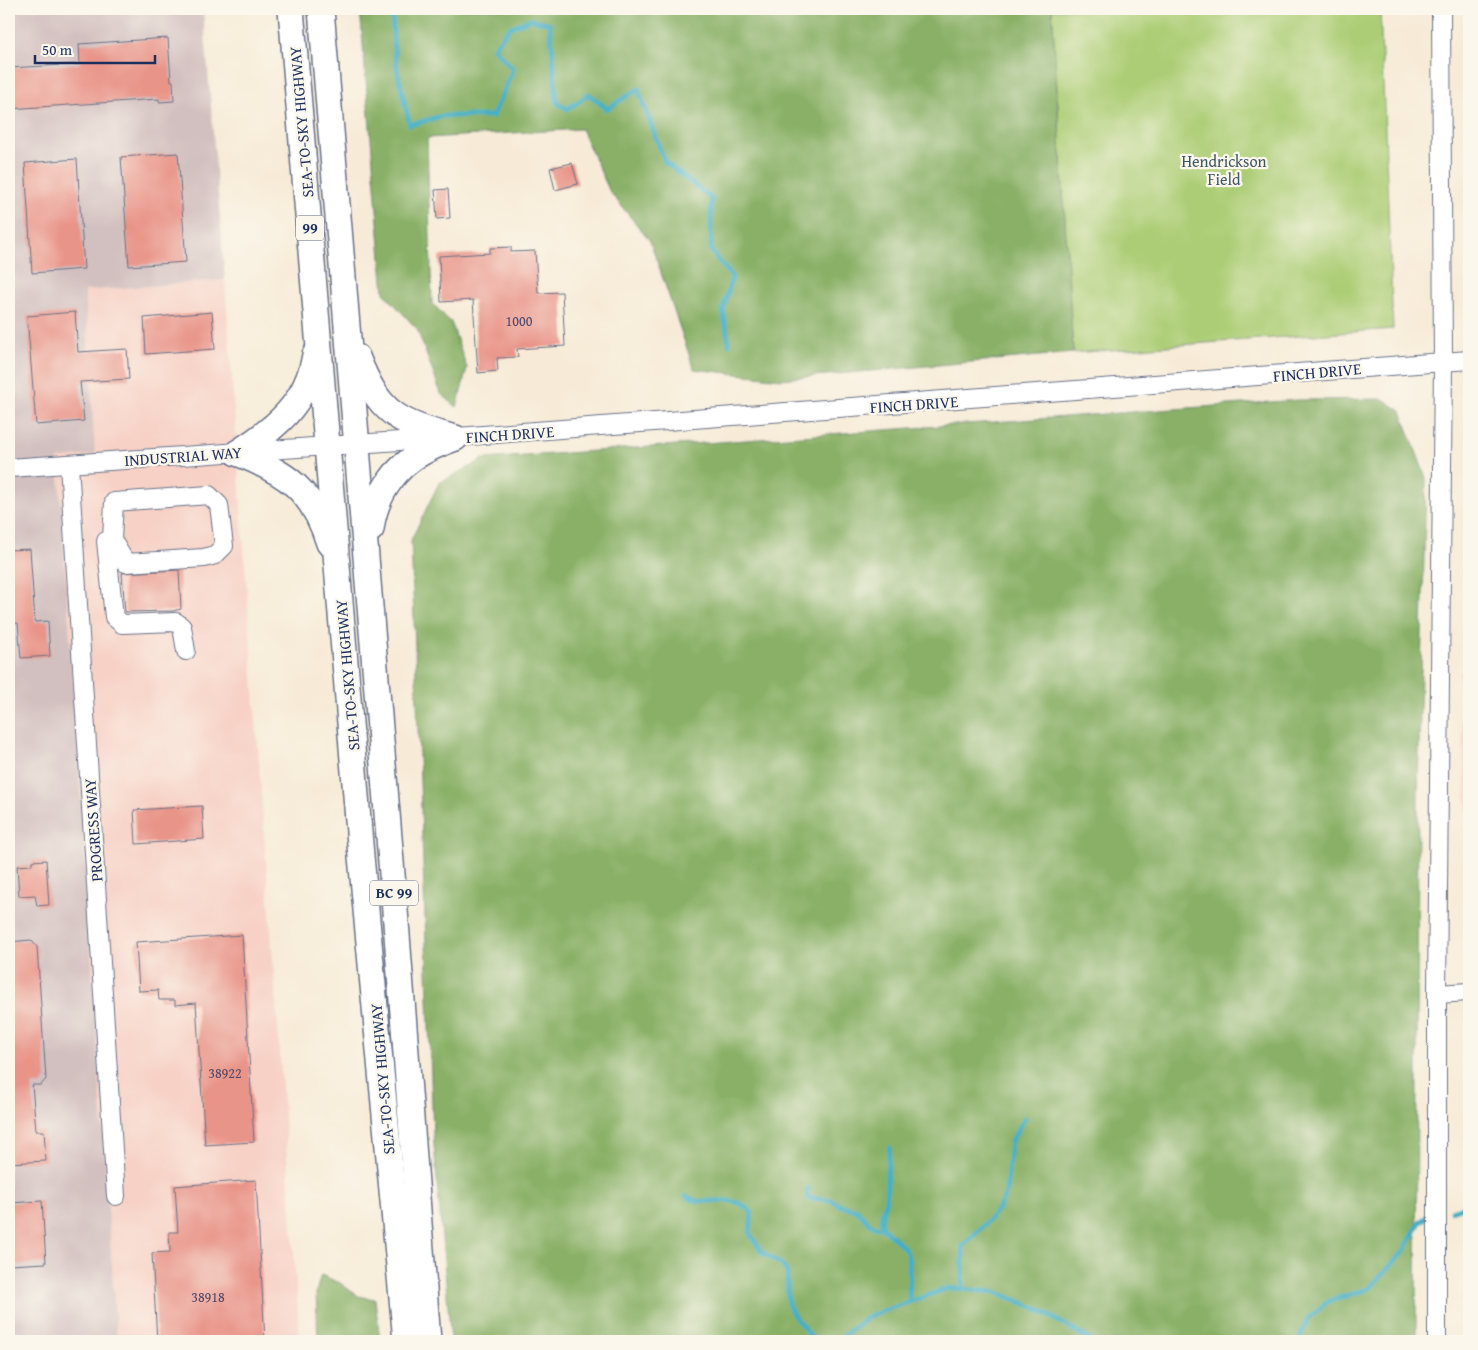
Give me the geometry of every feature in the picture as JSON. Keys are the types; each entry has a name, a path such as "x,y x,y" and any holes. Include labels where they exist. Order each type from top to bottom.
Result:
{"highway":[{"name":"SEA-TO-SKY HIGHWAY","path":"291,9 361,856 406,1341"},
{"name":"SEA-TO-SKY HIGHWAY","path":"321,9 398,935 428,1341"},
{"path":"349,335 366,379 377,398 388,410 416,427 455,438"},
{"path":"237,453 261,438 281,421 294,406 305,389 314,363 319,336"},
{"path":"367,559 372,516 388,482 402,467 421,452 455,438"},
{"path":"237,453 268,465 286,476 303,491 324,526 338,573"}],"street":[{"path":"1437,1341 1437,994 1443,362 1441,9"},
{"name":"FINCH DRIVE","path":"358,445 1469,360"},
{"name":"INDUSTRIAL WAY","path":"9,468 358,445"},
{"name":"PROGRESS WAY","path":"69,464 116,1196"},
{"path":"209,495 219,505 224,546 215,555 204,558 126,563 112,540 114,502 209,495"},
{"path":"106,541 114,617 122,624 176,622 182,627 186,651"},
{"path":"1437,994 1469,992"}],"shaded area":[{"path":"9,9 203,9 225,280 85,291 95,454 58,459 117,1341 9,1341"},
{"path":"225,280 300,1341 117,1341 58,458 95,454 85,291"},
{"path":"1459,672 1469,672 1469,845"}],"green space":[{"path":"360,9 1052,9 1073,353 781,379 694,369 650,241 610,192 581,129 427,138 432,303 451,322 467,368 457,407 441,394 417,329 384,293"},
{"name":"Hendrickson Field","path":"1052,9 1380,9 1393,329 1073,353"},
{"path":"1383,399 1401,411 1426,478 1418,791 1416,1341 451,1341 433,1133 411,540 439,483 484,459 1298,400"},
{"path":"321,1275 340,1283 358,1296 375,1299 380,1341 318,1341 316,1292"}],"building":[{"path":"168,38 174,101 159,102 159,99 9,109 9,68 80,64 79,44"},
{"path":"178,153 186,262 129,266 121,157"},
{"path":"77,159 84,269 32,273 25,163"},
{"path":"572,163 578,184 555,190 550,168"},
{"path":"448,189 450,218 437,219 435,190"},
{"path":"511,247 511,252 535,251 538,293 562,292 565,346 517,349 518,357 497,358 498,371 478,373 473,300 441,302 439,256 490,253 490,248"},
{"path":"75,312 78,352 127,349 129,379 80,382 84,421 36,425 27,316"},
{"path":"212,312 215,349 146,354 144,318"},
{"path":"30,549 35,622 48,621 50,656 21,658 18,623 9,624 9,550"},
{"path":"179,570 181,609 173,611 125,612 122,573"},
{"path":"202,806 204,839 136,844 134,810"},
{"path":"46,860 49,905 37,906 35,895 19,896 17,866 32,865 32,861"},
{"path":"242,935 254,1142 205,1145 196,1003 175,1005 175,1000 159,1000 158,990 139,991 136,942"},
{"path":"31,940 37,947 46,1079 41,1085 32,1085 36,1131 44,1131 46,1161 9,1163 9,942"},
{"path":"256,1180 265,1341 157,1341 152,1253 170,1252 169,1232 178,1232 175,1186"},
{"path":"42,1201 46,1263 9,1265 9,1203"}],"waterway":[{"path":"393,9 392,24 395,53 410,125 442,116 493,116 513,69 494,48 509,28 531,19 550,24 557,103 568,109 589,94 607,109 638,89 665,162 711,198 711,251 732,277 723,309 729,344"},
{"path":"963,1289 963,1246 988,1221 1003,1200 1006,1192 1011,1141 1025,1118"},
{"path":"890,1148 882,1224 886,1231 903,1246 907,1254 910,1282 909,1302"},
{"path":"808,1188 808,1198 832,1200 839,1205 857,1210 870,1224 884,1230"},
{"path":"686,1196 696,1201 733,1201 740,1203 752,1213 750,1232 752,1237 762,1252 782,1265 787,1272 788,1304 794,1316 815,1341"},
{"path":"1451,1211 1469,1205"},
{"path":"1299,1341 1307,1320 1327,1302 1369,1289 1404,1251 1420,1222 1429,1215"},
{"path":"838,1341 869,1316 949,1288 996,1292 1036,1308 1092,1341"}]}
